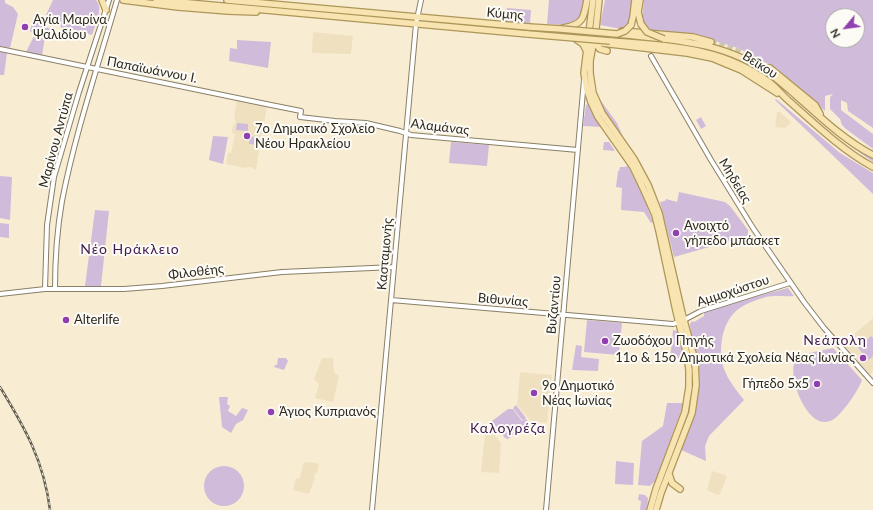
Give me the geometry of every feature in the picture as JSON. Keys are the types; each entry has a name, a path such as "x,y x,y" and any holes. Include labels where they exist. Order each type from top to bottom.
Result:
{"main road":[{"path":"102,0 106,10"},
{"name":"Κύμης","path":"123,0 178,7 228,11 252,12 272,10"},
{"name":"Κύμης","path":"156,0 466,28 611,43"},
{"name":"Κύμης","path":"227,0 617,34"},
{"name":"Κύμης","path":"255,0 272,4"},
{"path":"562,29 576,25 582,20 587,0"},
{"path":"593,0 588,28 594,46 590,73 592,93 602,113 634,159 654,199 663,225 682,322 689,370 690,381 687,401 650,510"},
{"path":"599,0 586,54 584,73 589,96 594,108 630,163 652,207 682,322 695,361 696,392 691,416 656,510"},
{"path":"617,34 624,31 631,25 635,0"},
{"path":"640,0 638,15 641,24 647,32 664,39"},
{"name":"Κύμης","path":"466,28 472,31 502,35 583,41 601,31 693,36 711,42"},
{"name":"Βεΐκου","path":"617,34 692,42 715,47 740,57 764,71 846,137 873,155"},
{"path":"577,40 584,46 586,54"},
{"path":"594,46 611,43 687,53 712,58 741,70 786,98"},
{"name":"Βεΐκου","path":"611,43 682,47 728,59 752,71 772,85 839,145 873,167"},
{"path":"594,46 607,51"},
{"path":"770,68 815,105 824,119"},
{"path":"669,472 672,483 680,489"}],"street":[{"name":"Μαρίνου Αντύπα","path":"45,289 47,225 52,189 87,68 109,0"},
{"name":"Μαρίνου Αντύπα","path":"55,289 57,235 62,201 77,139 117,0"},
{"name":"Κασταμονής","path":"372,510 416,24 421,0"},
{"name":"Παπαϊωάννου Ι.","path":"0,49 300,111 300,117"},
{"name":"Μηδείας","path":"652,56 732,196 790,283 838,345 873,383"},
{"name":"Βυζαντίου","path":"546,510 584,73"},
{"name":"Αλαμάνας","path":"300,117 366,123 400,131 406,134 451,140 578,150"},
{"name":"Φιλοθέης","path":"0,294 45,289 124,289 282,272 394,266"},
{"name":"Αμμοχώστου","path":"682,322 701,311 790,283"},
{"name":"Βιθυνίας","path":"391,300 670,324 682,322"}],"shaded area":[{"path":"0,0 5,0 5,3 13,7 18,14 10,48 0,46"},
{"path":"53,0 96,0 98,3 99,12 92,35 72,29 62,29 58,21 45,17"},
{"path":"549,0 585,0 583,13 579,21 565,25 547,24"},
{"path":"605,0 633,0 629,22 625,27 621,29 600,25"},
{"path":"644,0 873,0 873,128 848,111 847,103 841,100 841,110 873,134 873,149 846,129 842,125 840,119 830,109 830,97 833,94 825,96 825,111 776,68 738,48 711,40 652,31 644,24 642,18"},
{"path":"507,8 531,10 530,24 505,22"},
{"path":"33,18 48,28 55,29 54,35 47,35 45,37 42,56 26,52 35,34 30,32"},
{"path":"313,32 353,36 351,54 312,53"},
{"path":"237,40 271,42 268,68 229,61 230,48 237,49"},
{"path":"0,52 7,53 4,75 0,75"},
{"path":"598,97 617,123 624,139 606,113"},
{"name":"7ο Δημοτικό Σχολείο Νέου Ηρακλείου","path":"237,99 267,107 260,138 256,170 251,167 244,168 226,164 228,153 231,153 235,134 232,133 233,125 236,121 234,119"},
{"path":"776,99 840,153 873,173 873,194 775,100"},
{"path":"588,104 601,127 583,126 586,105"},
{"path":"777,112 780,112 791,122 785,128 775,127"},
{"path":"701,117 706,126 701,129 696,120"},
{"path":"237,123 248,124 248,131 236,130"},
{"path":"213,136 228,137 223,164 209,160"},
{"path":"250,136 260,138 259,145 249,144"},
{"path":"837,136 873,159 873,162"},
{"path":"451,142 489,145 487,166 449,163"},
{"path":"604,142 609,142 615,151 603,150"},
{"path":"628,166 643,196 653,222 651,223 644,212 621,210 622,188 616,187 618,171 620,167"},
{"path":"0,176 12,177 10,220 0,218"},
{"path":"679,192 725,202 730,206 748,230 748,236 674,257 660,202 665,201 666,199 677,202"},
{"path":"95,210 109,211 101,286 85,286"},
{"path":"0,223 9,224 9,238 0,237"},
{"path":"788,288 794,296 770,296 750,302 736,311 727,323 722,338 722,362 728,377 744,400 709,436 705,446 706,461 681,450 696,406 699,384 698,360 690,324 692,321 694,322 704,316 704,312"},
{"name":"11ο & 15ο Δημοτικά Σχολεία Νέας Ιωνίας","path":"873,318 873,371 870,375 841,345"},
{"path":"587,320 622,323 619,355 584,352"},
{"path":"673,330 677,331 684,357 670,360"},
{"path":"871,336 873,338 873,356 869,360 858,348"},
{"path":"576,345 582,346 581,357 599,359 598,371 572,370"},
{"path":"833,348 862,380 854,395 841,413 829,422 825,422 818,420 811,415 804,406 796,386 794,366 796,360 803,355"},
{"path":"278,358 286,358 288,361 284,370 274,367 277,365"},
{"path":"322,358 333,358 334,372 339,376 333,402 315,398 319,384 314,379"},
{"path":"691,366 693,367 693,390 689,412 673,454 686,413"},
{"name":"9ο Δημοτικό Νέας Ιωνίας","path":"520,372 552,375 547,423 531,421 517,405"},
{"path":"219,397 228,397 227,404 230,406 228,411 236,416 242,408 248,410 243,420 236,424 231,433 222,427"},
{"path":"667,403 684,403 655,481 650,486 638,485 642,441 663,426"},
{"path":"516,405 526,418 523,421 513,408"},
{"path":"508,409 513,409 522,421 526,419 529,423 508,439 505,438 492,421"},
{"path":"486,425 501,443 499,473 481,472"},
{"path":"616,461 634,463 633,485 615,484"},
{"path":"304,462 317,463 319,465 317,473 314,475 315,478 309,494 293,490 296,478 299,479"},
{"path":"220,466 228,466 235,469 241,475 244,486 241,497 235,503 228,506 220,506 213,503 207,497 204,490 204,482 207,475 213,469"},
{"path":"712,471 727,476 720,494 718,495 707,490"},
{"path":"639,494 645,495 648,498 647,510 640,510 641,501 638,500"}],"tunnel":[{"path":"711,42 738,51 770,68"}],"railway":[{"path":"0,387 18,417 38,460 47,492 50,510"}],"place":[{"name":"Αγία Μαρίνα Ψαλιδίου","path":"25,27"},
{"name":"7ο Δημοτικό Σχολείο Νέου Ηρακλείου","path":"247,136"},
{"name":"Ανοιχτό γήπεδο μπάσκετ","path":"676,233"},
{"name":"Alterlife","path":"66,320"},
{"name":"Ζωοδόχου Πηγής","path":"605,341"},
{"name":"11ο & 15ο Δημοτικά Σχολεία Νέας Ιωνίας","path":"863,358"},
{"name":"Γήπεδο 5x5","path":"817,384"},
{"name":"9ο Δημοτικό Νέας Ιωνίας","path":"534,393"},
{"name":"Άγιος Κυπριανός","path":"271,412"}],"district":[{"name":"Νέο Ηράκλειο","path":"130,249"},
{"name":"Νεάπολη","path":"835,340"},
{"name":"Καλογρέζα","path":"508,428"}]}
